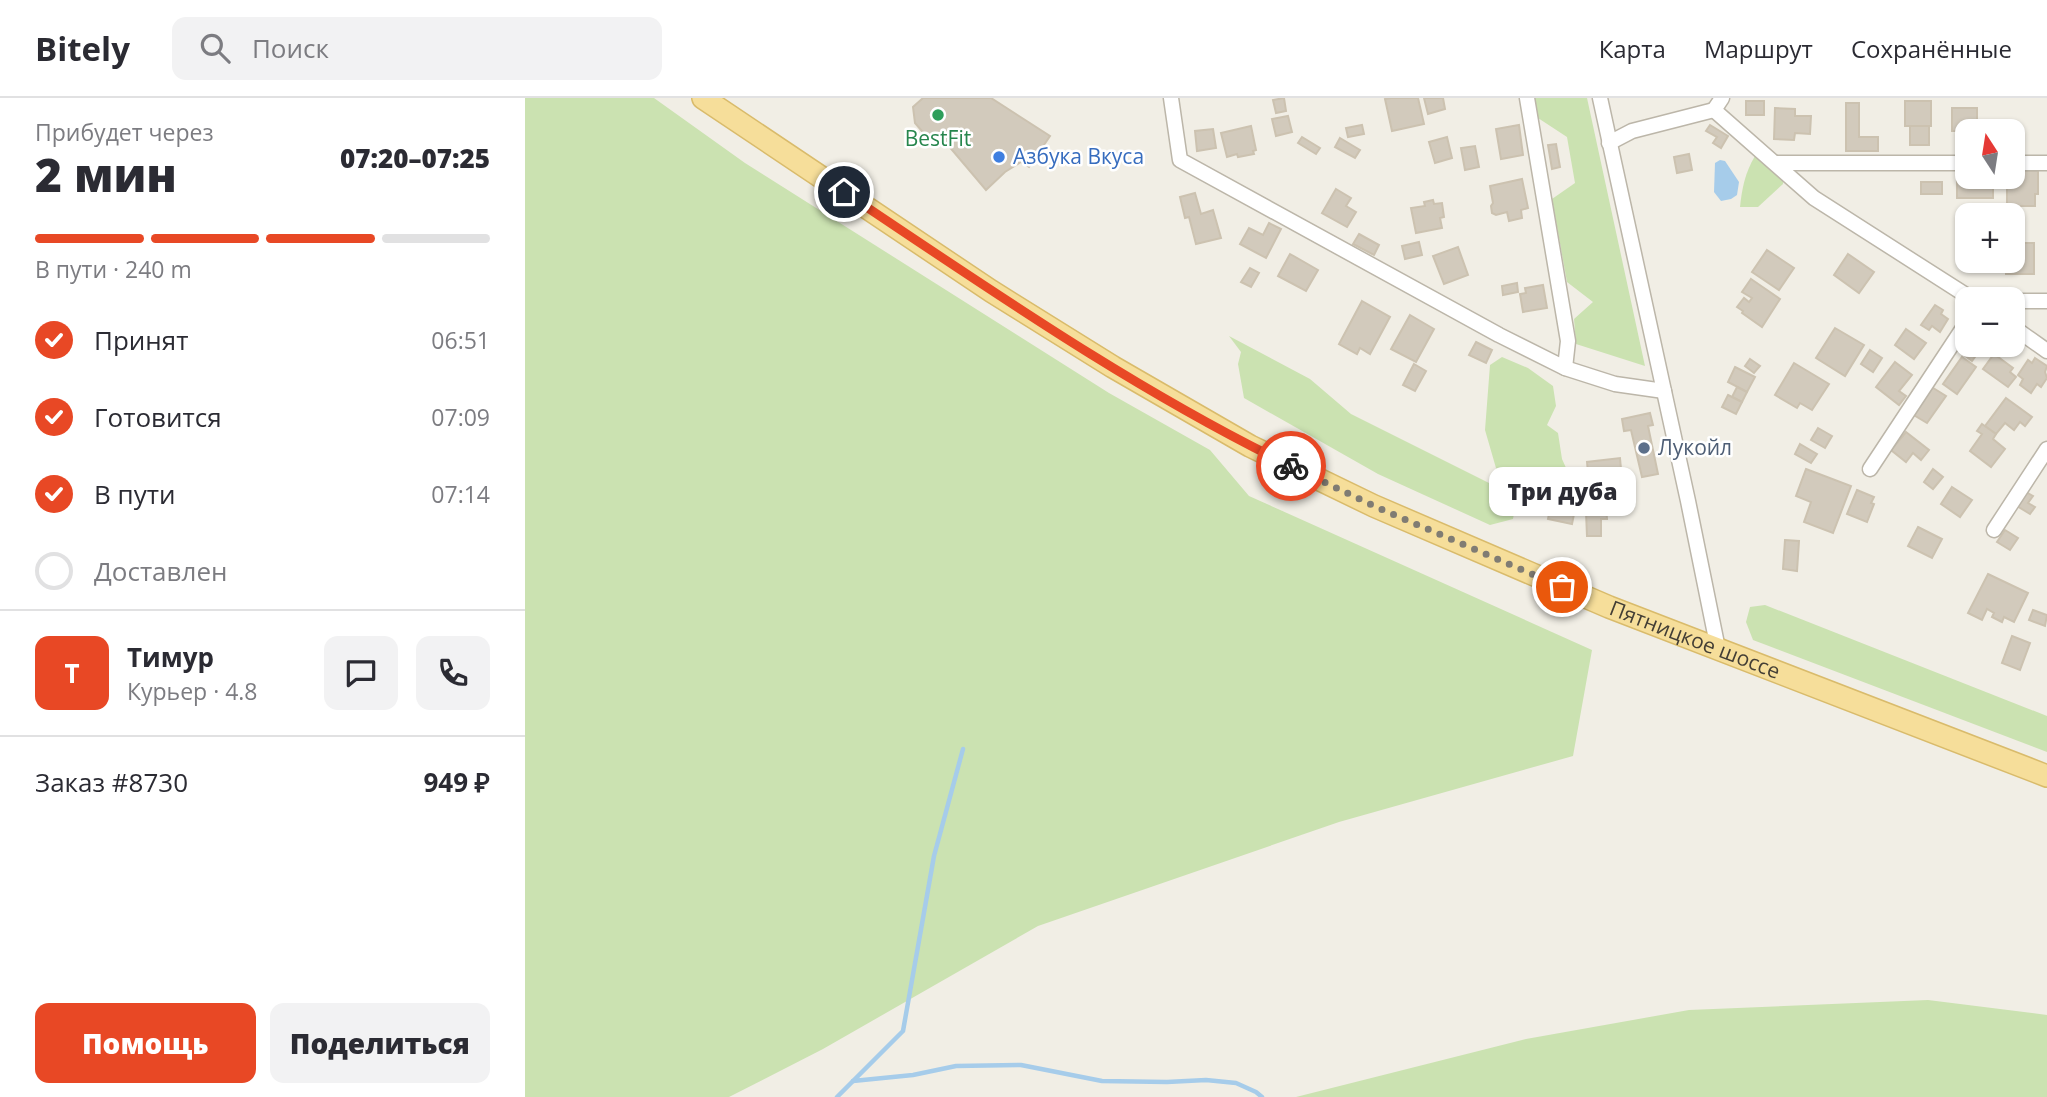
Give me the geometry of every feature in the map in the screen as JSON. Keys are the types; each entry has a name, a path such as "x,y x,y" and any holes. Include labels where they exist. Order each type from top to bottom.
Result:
{"main road":[{"name":"Пятницкое шоссе","path":"703,98 991,291 1113,367 1250,446 1374,506 1609,607 2047,776"}],"street":[{"path":"1171,98 1180,160 1499,335 1565,368 1615,384 1664,391"},
{"path":"1527,98 1568,341 1565,368"},
{"path":"1600,98 1718,649"},
{"path":"1609,143 1632,131 1718,104 1814,198 1955,288"},
{"path":"1777,163 1955,163"},
{"path":"2025,163 2047,163"},
{"path":"2025,301 2047,301"},
{"path":"2025,335 2047,351"},
{"path":"1870,469 1955,340"},
{"path":"1994,530 2047,449"}],"green space":[{"path":"525,98 654,98 745,163 1109,393 1210,450 1249,496 1592,650 1573,756 1339,822 1038,926 823,1049 729,1097 525,1097"},
{"path":"1535,98 1587,98 1645,366 1576,344 1574,319 1593,302 1567,282 1552,199 1575,183 1567,137 1538,118"},
{"path":"1755,156 1783,179 1783,184 1758,207 1740,207 1745,181"},
{"path":"1229,336 1310,379 1351,414 1517,497 1513,519 1490,525 1378,474 1244,398 1238,364 1241,352"},
{"path":"1502,357 1528,368 1553,386 1556,406 1547,425 1558,433 1562,459 1572,481 1569,502 1538,503 1535,489 1511,481 1496,468 1485,430 1490,365"},
{"path":"1765,605 2047,716 2047,752 1753,640 1746,622 1750,607"},
{"path":"1928,1000 2047,1015 2047,1097 1296,1097 1526,1039 1689,1010"}],"water":[{"path":"1725,161 1739,182 1737,195 1721,201 1714,192 1715,163"}],"building":[{"path":"923,98 991,98 1050,136 1029,167 1021,162 1005,172 986,190 942,138 934,145 915,123 913,107"},
{"path":"1284,98 1286,111 1276,113 1273,100"},
{"path":"1418,98 1424,124 1392,131 1385,99"},
{"path":"1424,98 1443,98 1445,109 1428,114"},
{"path":"1746,101 1764,101 1764,115 1746,115"},
{"path":"1905,101 1931,101 1931,126 1905,126"},
{"path":"1846,103 1859,103 1859,137 1878,137 1878,151 1846,151"},
{"path":"1775,108 1795,109 1795,116 1811,116 1810,134 1795,133 1794,140 1774,139"},
{"path":"1952,108 1977,108 1977,119 1955,119 1955,131 1952,131"},
{"path":"1288,116 1292,132 1276,136 1272,119"},
{"path":"1362,125 1364,134 1348,137 1346,128"},
{"path":"1519,125 1523,155 1501,159 1496,129"},
{"path":"1710,125 1728,136 1721,148 1713,143 1717,137 1706,131"},
{"path":"1251,126 1256,150 1253,151 1254,154 1227,157 1221,133"},
{"path":"1910,126 1929,126 1929,145 1910,145"},
{"path":"1213,129 1216,148 1197,151 1195,131"},
{"path":"1302,137 1320,148 1316,154 1298,143"},
{"path":"1447,137 1452,158 1435,163 1429,142"},
{"path":"1340,138 1360,150 1355,158 1335,147"},
{"path":"1556,144 1560,167 1552,169 1548,145"},
{"path":"1475,146 1479,167 1465,170 1461,148"},
{"path":"1689,154 1692,170 1677,173 1674,157"},
{"path":"2025,171 2038,171 2035,206 2007,203 2007,189 2025,189"},
{"path":"1522,179 1528,208 1521,210 1522,218 1509,221 1507,212 1496,215 1492,213 1490,186"},
{"path":"1921,182 1942,182 1942,194 1921,194"},
{"path":"1336,189 1351,198 1346,206 1356,212 1347,227 1322,213"},
{"path":"1957,189 1993,189 1993,198 1957,198"},
{"path":"1195,193 1201,214 1213,210 1221,238 1196,244 1180,197"},
{"path":"1433,200 1434,204 1442,203 1442,228 1416,233 1411,208 1425,206 1424,202"},
{"path":"1269,223 1281,229 1266,258 1240,244 1249,228 1263,235"},
{"path":"1359,234 1379,245 1374,255 1353,244"},
{"path":"1419,242 1422,255 1405,259 1402,246"},
{"path":"2025,243 2034,243 2034,274 2006,274 2025,273"},
{"path":"1458,247 1468,275 1444,284 1433,256"},
{"path":"1767,250 1794,268 1779,290 1752,272"},
{"path":"1290,254 1318,270 1306,291 1278,276"},
{"path":"1848,254 1874,272 1859,293 1834,275"},
{"path":"1250,268 1259,273 1251,287 1241,282"},
{"path":"1751,279 1780,299 1762,327 1737,307 1744,298 1749,302 1752,298 1742,292"},
{"path":"1517,283 1518,292 1503,295 1502,286"},
{"path":"1543,285 1547,308 1523,312 1520,294 1526,293 1525,288"},
{"path":"1362,301 1390,317 1370,354 1360,348 1357,354 1339,344"},
{"path":"1935,305 1943,310 1941,314 1948,319 1940,332 1932,326 1929,330 1921,325"},
{"path":"1410,315 1434,329 1416,362 1391,349"},
{"path":"1835,328 1864,345 1845,376 1816,358"},
{"path":"1906,329 1926,343 1914,359 1895,345"},
{"path":"1476,342 1492,350 1486,363 1469,355"},
{"path":"1870,350 1882,358 1873,372 1861,364"},
{"path":"1962,357 1976,367 1957,394 1943,384"},
{"path":"1992,357 1998,357 2013,368 2010,372 2016,377 2008,387 1983,369"},
{"path":"2035,358 2047,366 2047,378 2041,387 2037,384 2031,393 2020,385 2023,379 2018,375 2028,360 2032,363"},
{"path":"1750,359 1760,366 1754,373 1745,366"},
{"path":"1895,362 1912,375 1899,391 1906,396 1899,405 1876,387"},
{"path":"1794,363 1829,384 1812,410 1800,403 1797,408 1775,395"},
{"path":"1414,364 1426,371 1415,391 1403,385"},
{"path":"1735,367 1755,377 1747,392 1728,382"},
{"path":"1930,386 1946,396 1927,423 1912,414"},
{"path":"1737,387 1747,392 1742,402 1732,397"},
{"path":"1728,395 1742,402 1736,414 1722,407"},
{"path":"2006,398 2032,417 2025,426 2020,422 2014,430 2005,423 1996,434 1985,426"},
{"name":"Лукойл","path":"1650,413 1653,425 1648,426 1658,474 1642,477 1631,430 1624,431 1622,419"},
{"path":"1982,424 1996,434 1993,439 2005,449 1991,467 1970,451 1982,434 1977,431"},
{"path":"1818,428 1832,436 1825,448 1811,440"},
{"path":"1906,432 1929,450 1921,460 1913,453 1906,462 1891,450"},
{"path":"1800,444 1817,454 1811,463 1795,454"},
{"path":"1620,458 1622,480 1589,483 1587,462"},
{"path":"1806,469 1851,486 1833,533 1804,522 1811,502 1796,496"},
{"path":"1933,469 1943,477 1933,489 1924,482"},
{"path":"1626,484 1629,509 1615,510 1613,486"},
{"path":"1600,487 1600,506 1606,506 1607,519 1601,519 1601,536 1587,536 1585,488"},
{"path":"1952,487 1972,500 1960,517 1941,504"},
{"path":"1857,490 1874,497 1867,522 1847,514"},
{"path":"2026,492 2033,496 2028,503 2035,507 2030,514 2017,506"},
{"path":"1550,509 1574,514 1572,524 1548,519"},
{"path":"1918,527 1942,539 1932,558 1908,546"},
{"path":"2005,530 2018,538 2010,550 1997,542"},
{"path":"1785,540 1799,541 1797,571 1783,569"},
{"path":"1988,574 2028,593 2014,622 2004,617 2002,622 1992,617 1994,613 1987,609 1982,620 1968,613"},
{"path":"2033,610 2047,615 2045,626 2029,620"},
{"path":"2012,636 2030,643 2020,670 2002,663"}],"waterway":[{"path":"837,1097 903,1031 934,856 963,749"},
{"path":"853,1081 913,1075 956,1066 1021,1065 1102,1081 1206,1080 1236,1083 1262,1097"}],"way so far":[{"path":"1291,466 1374,506 1562,587"}],"place":[{"name":"BestFit","path":"938,115"},
{"name":"Азбука Вкуса","path":"999,157"},
{"name":"Лукойл","path":"1644,448"},
{"name":"Три дуба","path":"1562,587"}],"route":[{"path":"844,192 991,291 1113,367 1250,446 1291,466"}]}
